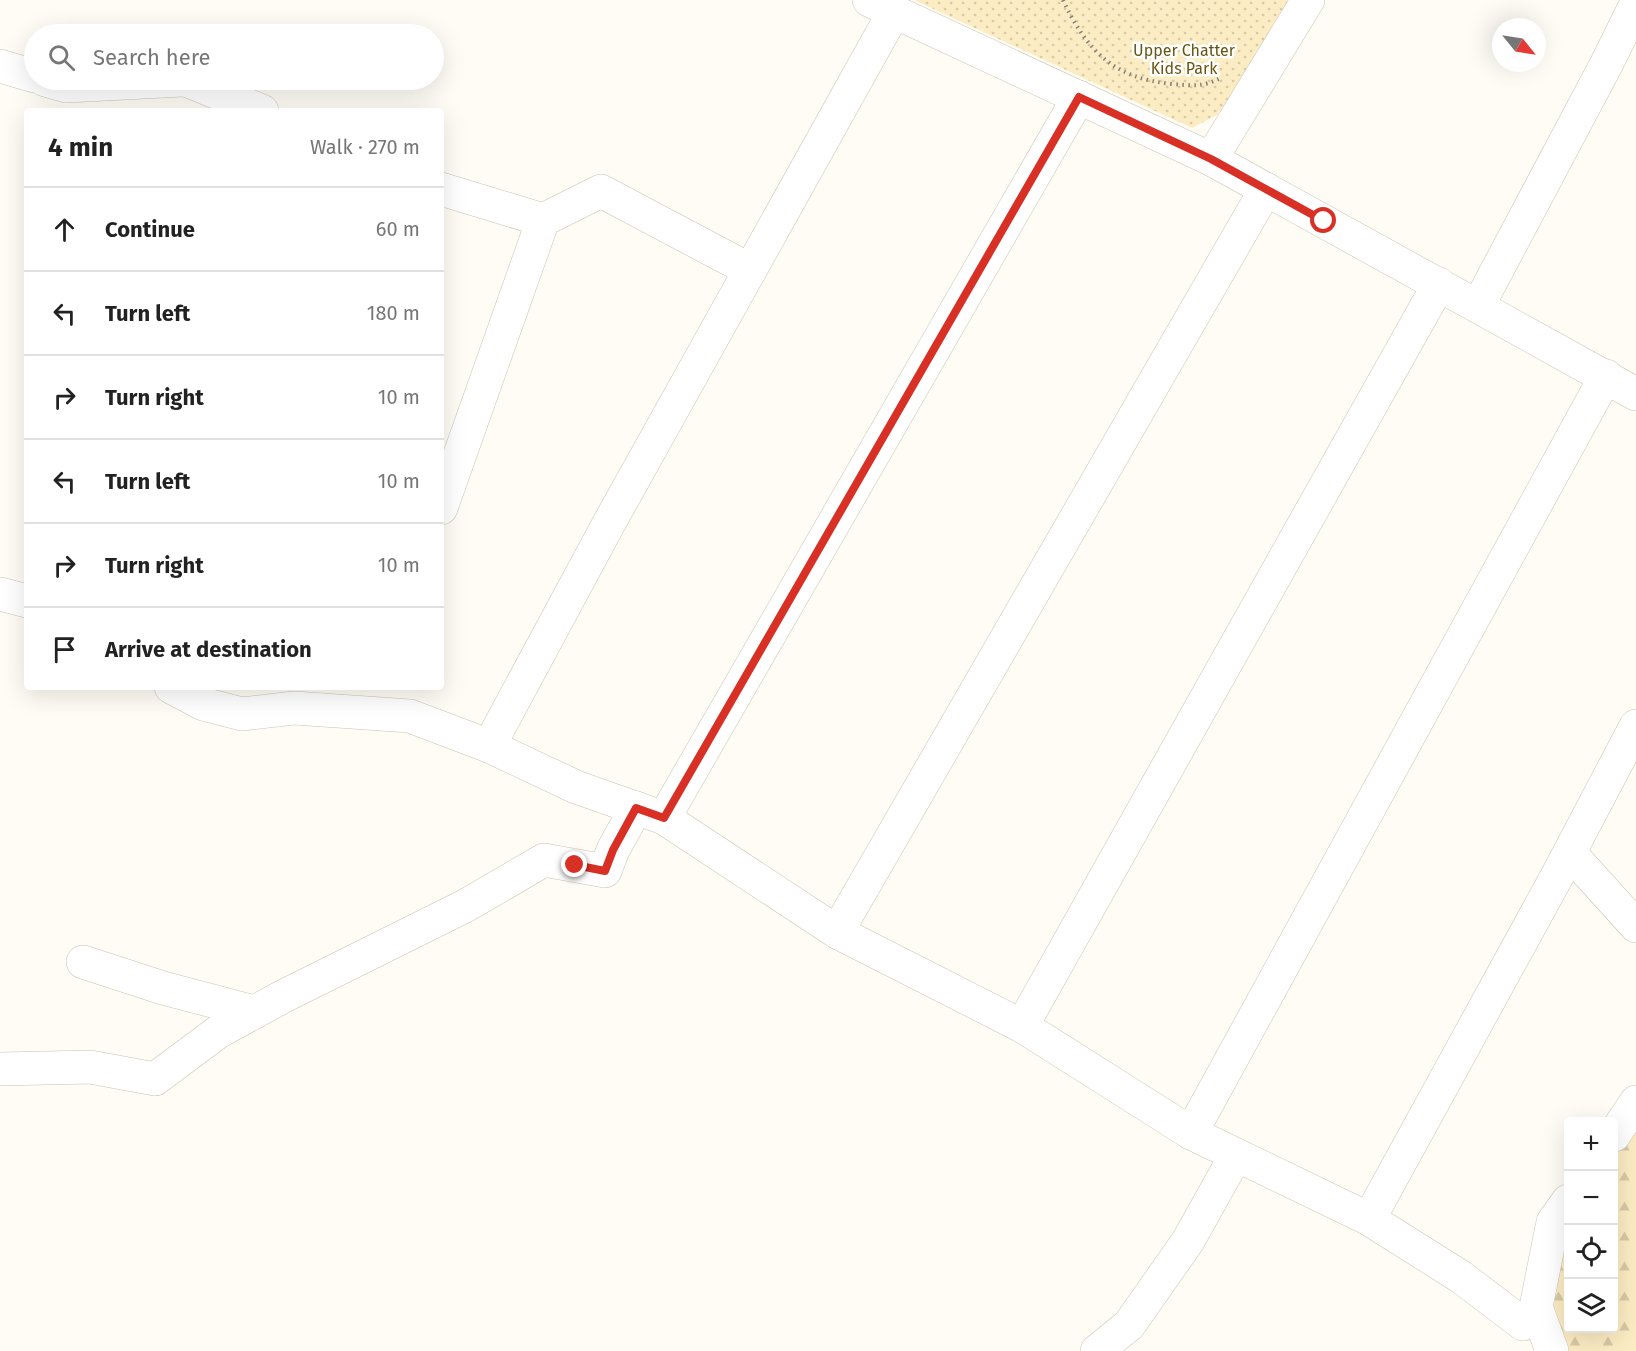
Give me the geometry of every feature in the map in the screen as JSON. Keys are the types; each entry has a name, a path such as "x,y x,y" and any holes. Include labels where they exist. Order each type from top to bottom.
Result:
{"street":[{"path":"1211,159 1308,0"},
{"path":"1478,306 1622,65 1636,4"},
{"path":"489,746 750,270 882,6 1211,159 1636,394"},
{"path":"0,66 24,73"},
{"path":"209,90 254,108"},
{"path":"0,1069 90,1067 154,1079 218,1032 465,906 544,860 605,871 613,850 650,813 1079,97"},
{"path":"837,932 1266,189"},
{"path":"444,190 543,220 601,191 750,270"},
{"path":"444,500 543,220"},
{"path":"1022,1026 1439,285"},
{"path":"1191,1133 1606,376"},
{"path":"0,594 24,600"},
{"path":"177,690 203,704 242,714 294,708 410,716 489,746 576,787 650,813 837,932 1022,1026 1191,1133 1370,1220 1461,1277 1523,1337"},
{"path":"1370,1220 1570,853 1636,726"},
{"path":"1570,853 1636,926"},
{"path":"83,962 163,988 254,1012"},
{"path":"1618,1129 1636,1102"},
{"path":"1098,1351 1129,1325 1188,1241 1236,1155"},
{"path":"1552,1351 1536,1307 1553,1222 1564,1208"},
{"path":"1523,1337 1530,1297 1546,1260"}],"path":[{"path":"1063,0 1086,42 1120,71 1142,79 1203,86 1224,76"}],"green space":[{"name":"Upper Chatter Kids Park","path":"914,0 1294,0 1285,25 1217,115 1192,128"},
{"path":"1636,1102 1636,1351 1545,1351 1564,1227 1564,1333 1618,1333 1618,1129"}],"route":[{"path":"575,865 605,871 613,850 636,808 664,818 1079,97 1211,159 1324,221"}]}
